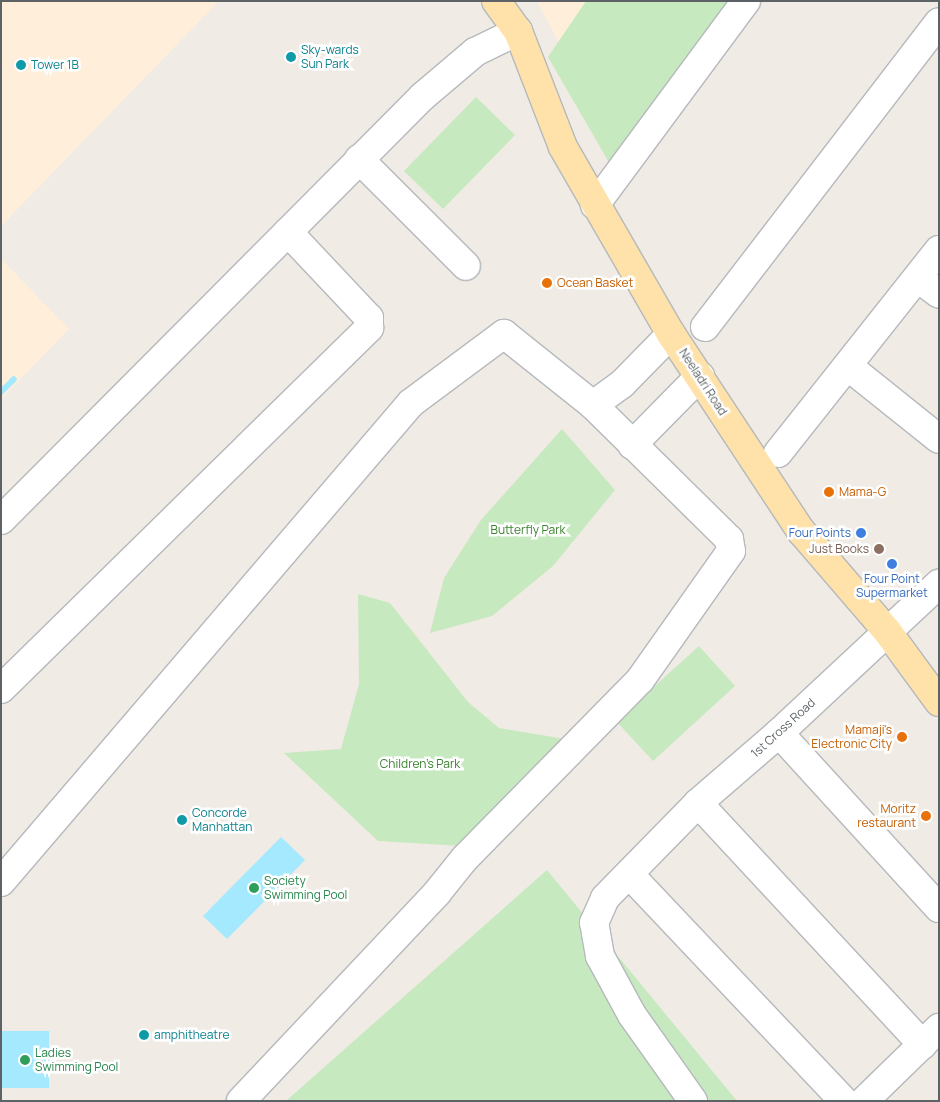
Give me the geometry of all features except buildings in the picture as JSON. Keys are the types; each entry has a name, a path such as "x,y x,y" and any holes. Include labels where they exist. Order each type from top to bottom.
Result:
{"main road":[{"name":"Neeladri Road","path":"496,1 518,31 563,147 595,206 671,334 801,531 887,631 939,702"},
{"path":"518,31 524,1"}],"street":[{"path":"595,206 746,1"},
{"path":"705,327 939,22"},
{"path":"1,520 422,97 475,52 518,31"},
{"path":"359,159 466,266"},
{"path":"1,690 369,328 370,318 288,232"},
{"path":"778,453 939,250"},
{"path":"918,278 939,294"},
{"path":"1,882 410,403 504,334 593,405 729,539 731,551 640,680 465,858 437,893 241,1101"},
{"path":"593,405 622,384 671,334"},
{"path":"848,367 939,439"},
{"path":"632,445 700,376"},
{"name":"1st Cross Road","path":"693,1101 632,1014 600,956 594,923 605,898 630,875 698,803 779,733 939,584"},
{"path":"779,733 939,908"},
{"path":"698,803 931,1037 864,1101"},
{"path":"630,875 844,1101"}],"shaded area":[{"path":"1,1 219,1 1,226"},
{"path":"537,1 586,1 559,43"},
{"path":"1,259 69,329 1,399"}],"green space":[{"path":"586,1 747,1 618,178 548,57"},
{"path":"476,97 515,135 443,209 404,171"},
{"name":"Butterfly Park","path":"562,429 615,490 553,566 492,616 430,633 444,578 481,520"},
{"name":"Children's Park","path":"358,594 390,603 468,702 499,728 565,739 462,846 378,841 284,753 341,749 359,684"},
{"path":"699,646 735,686 653,761 616,721"},
{"path":"547,870 737,1101 286,1101"}],"water":[{"name":"Society Swimming Pool","path":"281,837 305,860 227,939 203,916"},
{"name":"Ladies Swimming Pool","path":"1,1031 49,1031 49,1088 1,1088"}],"waterway":[{"path":"1,392 14,379"}],"place":[{"name":"Sky-wards Sun Park","path":"291,57"},
{"name":"Tower 1B","path":"21,65"},
{"name":"Ocean Basket","path":"547,283"},
{"name":"Mama-G","path":"829,492"},
{"name":"Four Points","path":"861,533"},
{"name":"Just Books","path":"879,549"},
{"name":"Four Point Supermarket","path":"892,564"},
{"name":"Mamaji's Electronic City","path":"902,737"},
{"name":"Moritz restaurant","path":"926,816"},
{"name":"Concorde Manhattan","path":"182,820"},
{"name":"Society Swimming Pool","path":"254,888"},
{"name":"amphitheatre","path":"144,1035"},
{"name":"Ladies Swimming Pool","path":"25,1060"}]}
